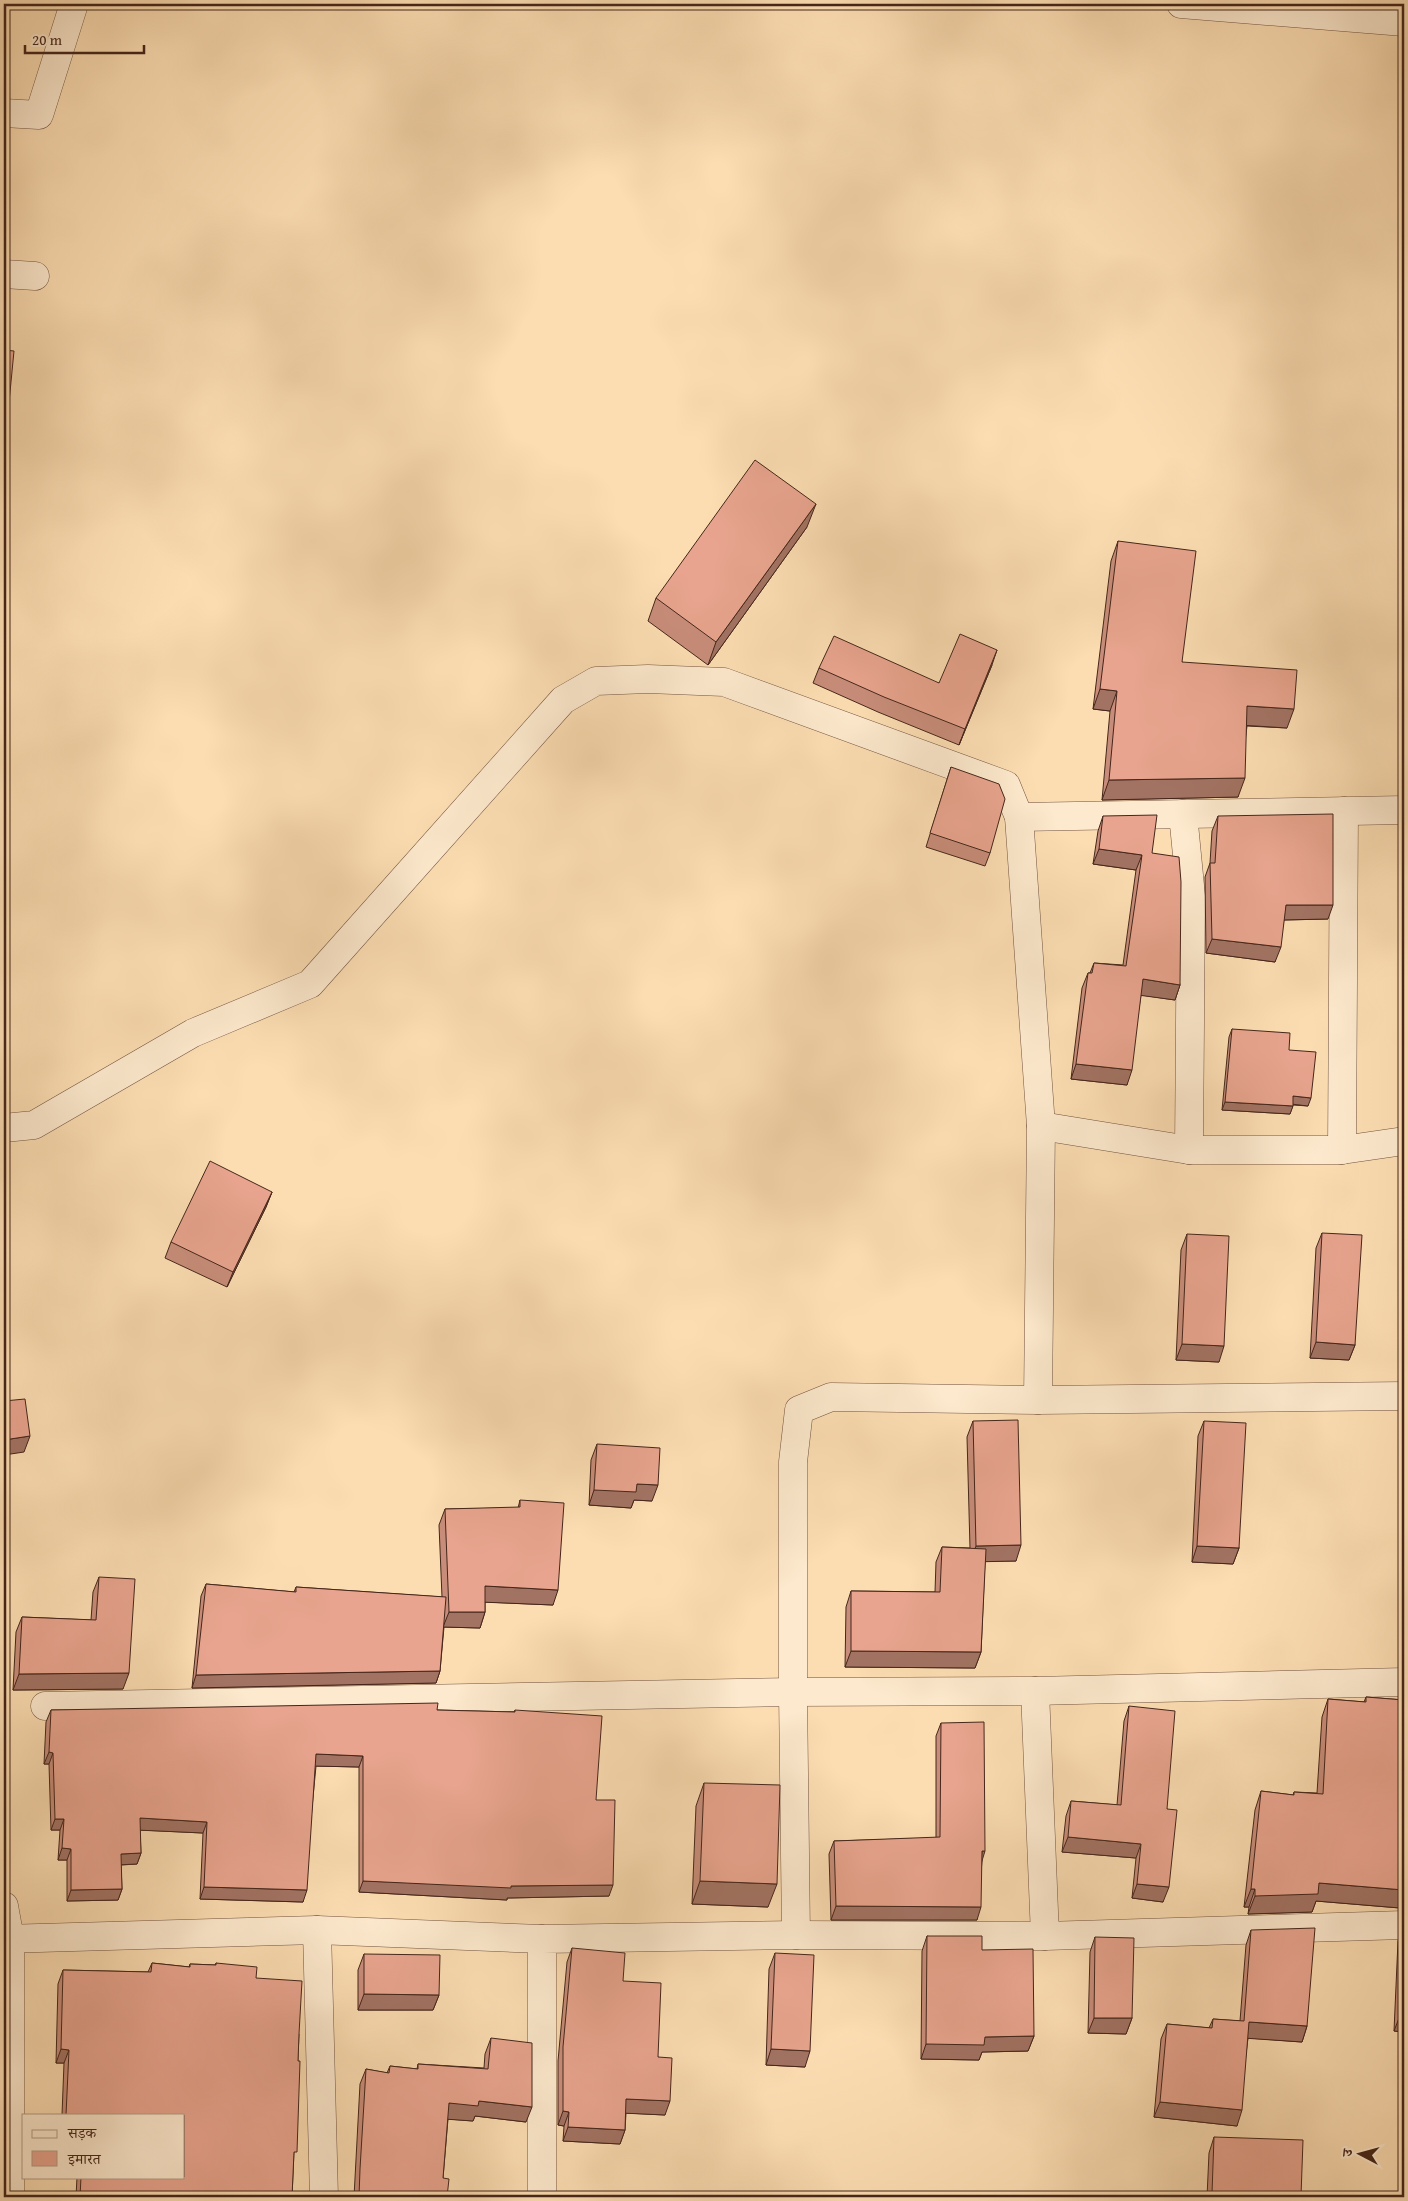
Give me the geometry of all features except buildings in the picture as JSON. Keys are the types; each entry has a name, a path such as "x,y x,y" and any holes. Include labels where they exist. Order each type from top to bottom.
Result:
{"street":[{"path":"4,113 40,114 74,4"},
{"path":"1181,4 1404,22"},
{"path":"4,274 35,276"},
{"path":"4,1128 34,1124 193,1034 310,984 562,700 596,681 648,679 724,682 1006,785 1019,817 1041,1126 1038,1400"},
{"path":"1019,817 1404,810"},
{"path":"1342,1150 1344,811"},
{"path":"1183,814 1191,896 1189,1150"},
{"path":"1041,1126 1189,1150 1342,1150 1404,1141"},
{"path":"796,1935 793,1462 799,1410 831,1397 1038,1400 1404,1396"},
{"path":"44,1706 793,1692 1035,1691 1404,1682"},
{"path":"1035,1691 1045,1936"},
{"path":"4,1906 7,1939 10,2197"},
{"path":"7,1939 317,1930 542,1939 796,1935 1045,1936 1404,1925"},
{"path":"317,1930 324,2197"},
{"path":"542,1939 542,2197"}]}
